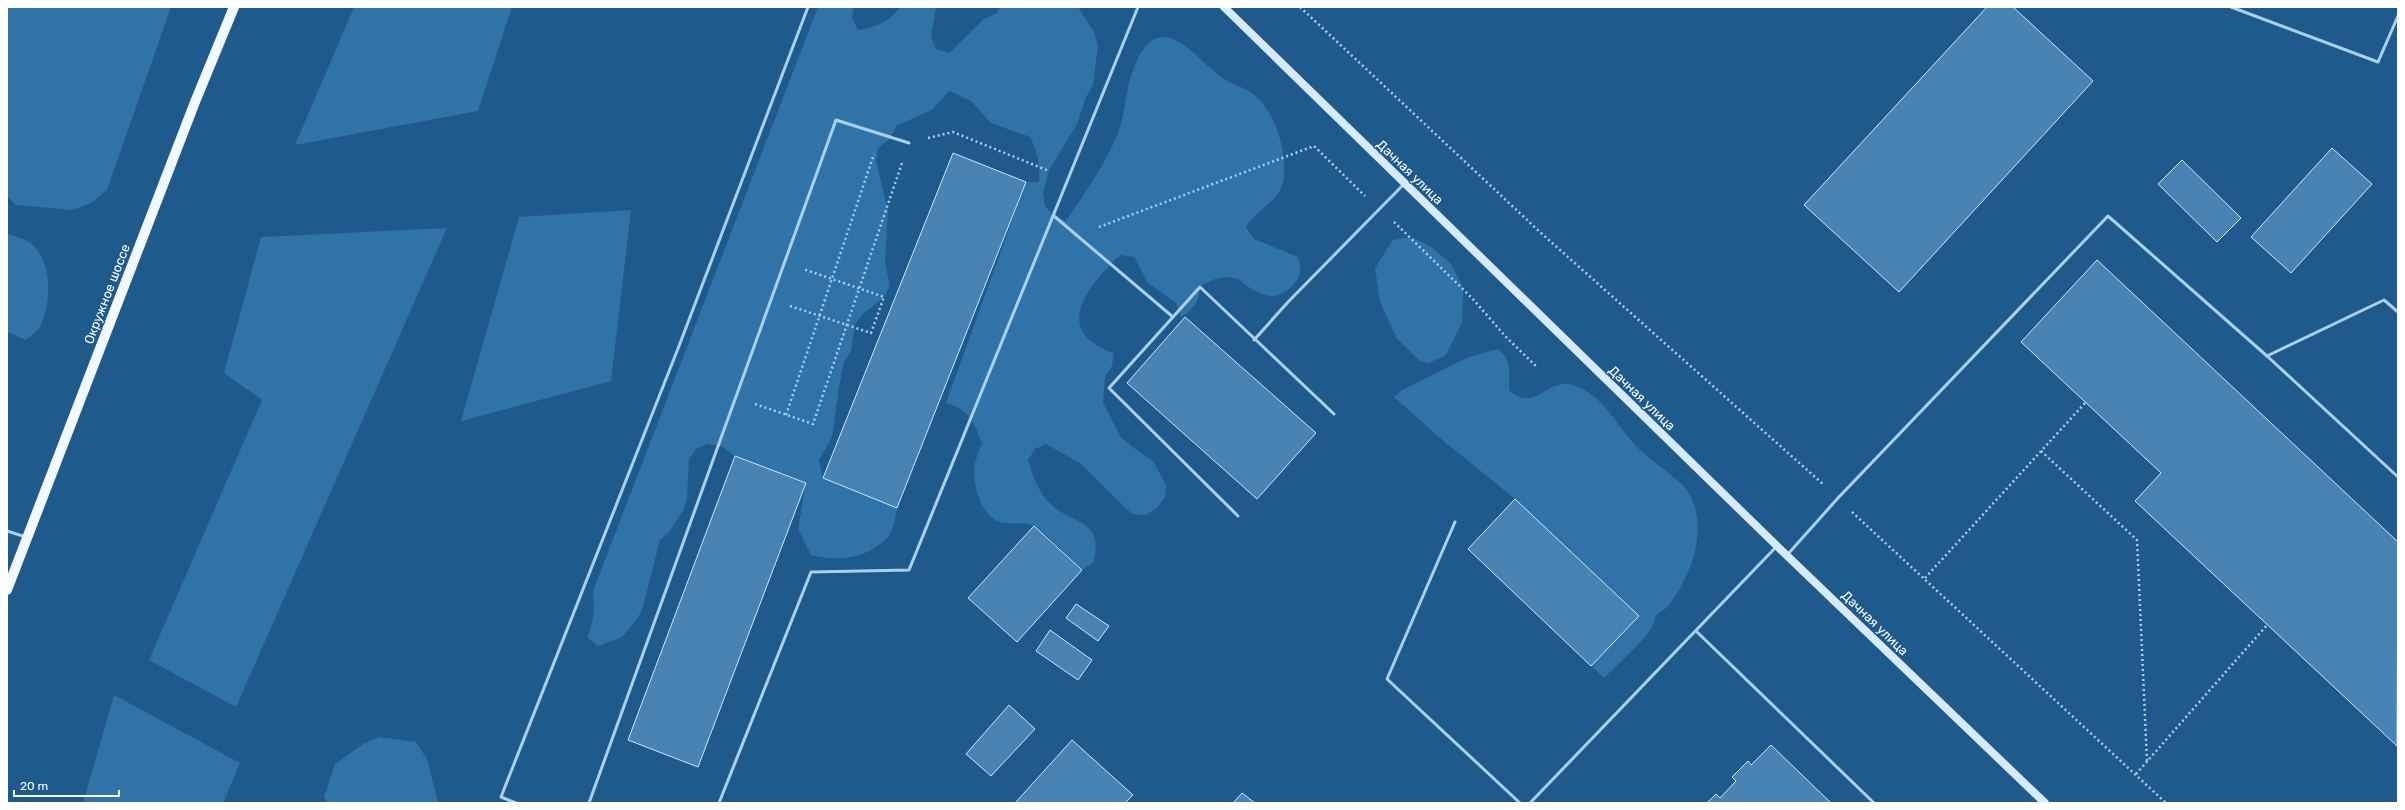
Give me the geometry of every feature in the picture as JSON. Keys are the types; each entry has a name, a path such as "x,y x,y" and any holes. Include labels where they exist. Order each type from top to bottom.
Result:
{"main road":[{"name":"Окружное шоссе","path":"7,590 195,102 234,7"}],"street":[{"name":"Дачная улица","path":"1224,7 1777,546 2045,803"}],"lane":[{"path":"516,803 501,797 679,346 808,7"},
{"path":"719,803 811,572 909,570 1138,7"},
{"path":"2231,7 2378,62 2398,16"},
{"path":"588,803 836,120 909,142"},
{"path":"1254,340 1405,183"},
{"path":"1054,216 1078,234 1173,317"},
{"path":"1787,555 1838,498 2108,216 2267,356 2398,477"},
{"path":"1238,516 1109,388 1200,287 1254,340 1334,414"},
{"path":"2267,356 2384,300 2398,312"},
{"path":"1455,522 1387,679 1520,803"},
{"path":"7,531 28,538"},
{"path":"1530,803 1777,546"},
{"path":"1696,631 1874,803"}],"path":[{"path":"1300,7 1541,234 1838,498 2166,803"},
{"path":"735,397 813,424 909,142 953,132 1049,170 1054,216"},
{"path":"786,415 881,134"},
{"path":"1078,234 1314,146 1472,298 1506,337 1537,367"},
{"path":"771,299 871,333 879,311 884,296 784,263"},
{"path":"1925,578 2086,402"},
{"path":"2041,451 2137,540 2147,761"},
{"path":"2136,774 2267,625"}],"shaded area":[{"path":"7,7 171,7 107,190 91,203 72,210 16,205 7,196"},
{"path":"354,7 512,7 478,111 295,145"},
{"path":"818,7 854,7 852,18 858,30 870,28 887,20 900,7 936,7 931,37 936,49 949,53 984,19 997,13 1000,7 1078,7 1094,32 1098,45 1093,86 1086,97 1077,124 1049,170 1043,193 1045,206 1054,216 1066,221 1097,174 1117,136 1123,117 1129,81 1140,55 1149,43 1157,38 1165,37 1174,39 1192,51 1224,79 1256,96 1266,108 1276,126 1282,146 1284,176 1282,185 1279,192 1269,204 1251,220 1246,227 1254,239 1298,257 1300,268 1298,278 1288,290 1277,296 1259,293 1240,280 1230,277 1216,279 1200,287 1195,305 1181,317 1176,303 1148,283 1134,257 1120,255 1097,280 1087,294 1081,307 1079,320 1083,333 1095,344 1114,353 1112,366 1105,377 1103,403 1121,437 1153,461 1166,485 1165,497 1157,508 1146,515 1132,514 1080,463 1046,444 1035,449 1028,460 1034,479 1040,491 1053,506 1086,526 1092,532 1095,539 1096,549 1093,563 1082,570 1039,529 1026,524 1000,522 989,515 984,509 974,480 976,458 982,443 973,423 966,413 946,403 1026,182 1039,182 1039,165 1037,154 1030,137 991,123 971,101 949,91 932,110 896,126 890,139 878,148 876,161 888,211 885,262 890,286 884,297 863,314 855,324 851,351 844,362 832,437 819,460 823,478 897,508 894,524 889,536 878,546 860,555 831,558 811,555 798,529 806,483 735,456 721,446 707,444 696,449 689,459 687,499 683,511 669,532 660,540 643,607 638,618 622,637 598,646 587,637 593,614 593,591"},
{"path":"631,210 611,381 461,421 519,217"},
{"path":"447,228 236,707 149,660 262,400 224,373 261,237"},
{"path":"7,234 26,240 35,247 45,264 47,274 48,296 44,316 40,327 26,340 7,332"},
{"path":"1414,238 1431,247 1450,263 1463,287 1462,323 1446,355 1429,363 1420,361 1397,339 1380,302 1375,268 1393,240"},
{"path":"1498,349 1508,362 1509,390 1518,396 1526,398 1534,397 1556,386 1564,384 1573,385 1584,390 1603,405 1640,450 1686,489 1693,503 1697,518 1698,533 1691,565 1677,594 1668,606 1656,616 1652,627 1643,639 1604,678 1591,666 1638,616 1515,499 1440,438 1394,397 1402,390 1469,357"},
{"path":"114,695 240,763 223,803 83,803"},
{"path":"379,737 416,742 427,759 438,803 327,803 324,797 335,764 363,744"}],"building":[{"path":"1987,7 2013,7 2093,81 1899,292 1804,205"},
{"path":"2332,148 2372,184 2291,273 2251,237"},
{"path":"953,153 1026,182 897,508 823,478"},
{"path":"2182,160 2241,218 2217,242 2158,184"},
{"path":"2097,260 2398,542 2397,746 2135,501 2161,473 2021,342"},
{"path":"1185,317 1316,433 1257,499 1127,383"},
{"path":"735,456 806,483 698,767 628,740"},
{"path":"1515,499 1639,616 1591,666 1468,549"},
{"path":"1034,526 1082,570 1017,642 968,598"},
{"path":"1076,604 1109,626 1098,641 1066,618"},
{"path":"1050,630 1092,660 1078,680 1036,651"},
{"path":"1009,705 1035,729 991,776 966,754"},
{"path":"1072,740 1133,795 1125,803 1015,803"},
{"path":"1771,745 1831,803 1707,803 1716,794 1720,798 1736,781 1732,777 1748,761 1751,765"},
{"path":"1242,793 1255,803 1233,803"}]}
